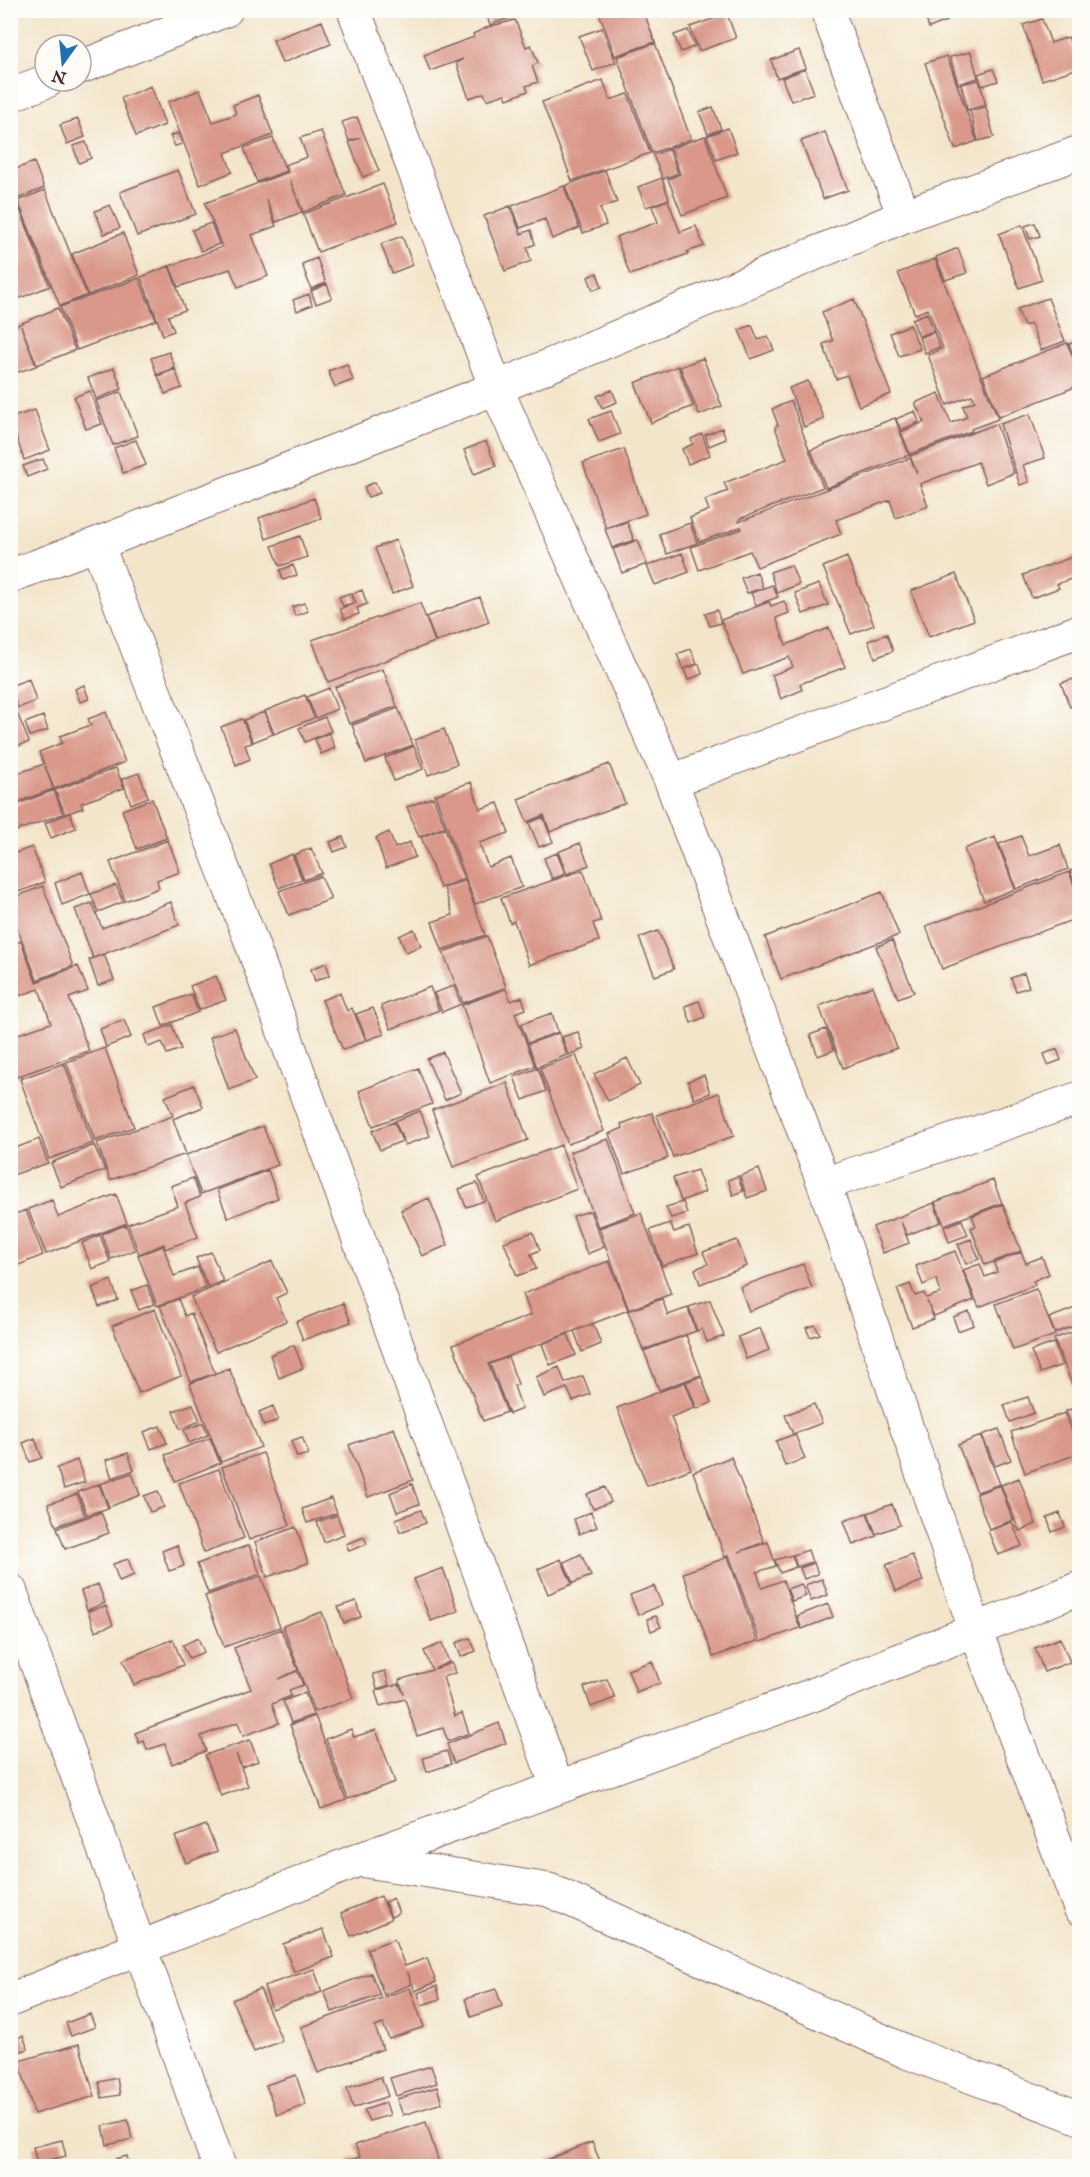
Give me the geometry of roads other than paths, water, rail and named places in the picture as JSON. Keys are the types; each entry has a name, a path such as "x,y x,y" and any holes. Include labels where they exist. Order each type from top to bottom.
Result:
{"street":[{"path":"93,63 226,10"},
{"path":"354,10 496,388 671,781 824,1184 975,1629 1080,1908"},
{"path":"826,10 904,216"},
{"path":"10,95 33,86"},
{"path":"10,576 496,388 904,216 1080,152"},
{"path":"97,544 249,936 557,1786"},
{"path":"671,781 1080,631"},
{"path":"824,1184 1080,1098"},
{"path":"10,2000 358,1860 810,1696 1080,1588"},
{"path":"10,1590 219,2166"},
{"path":"358,1860 549,1890 907,2052 1080,2118"}]}
